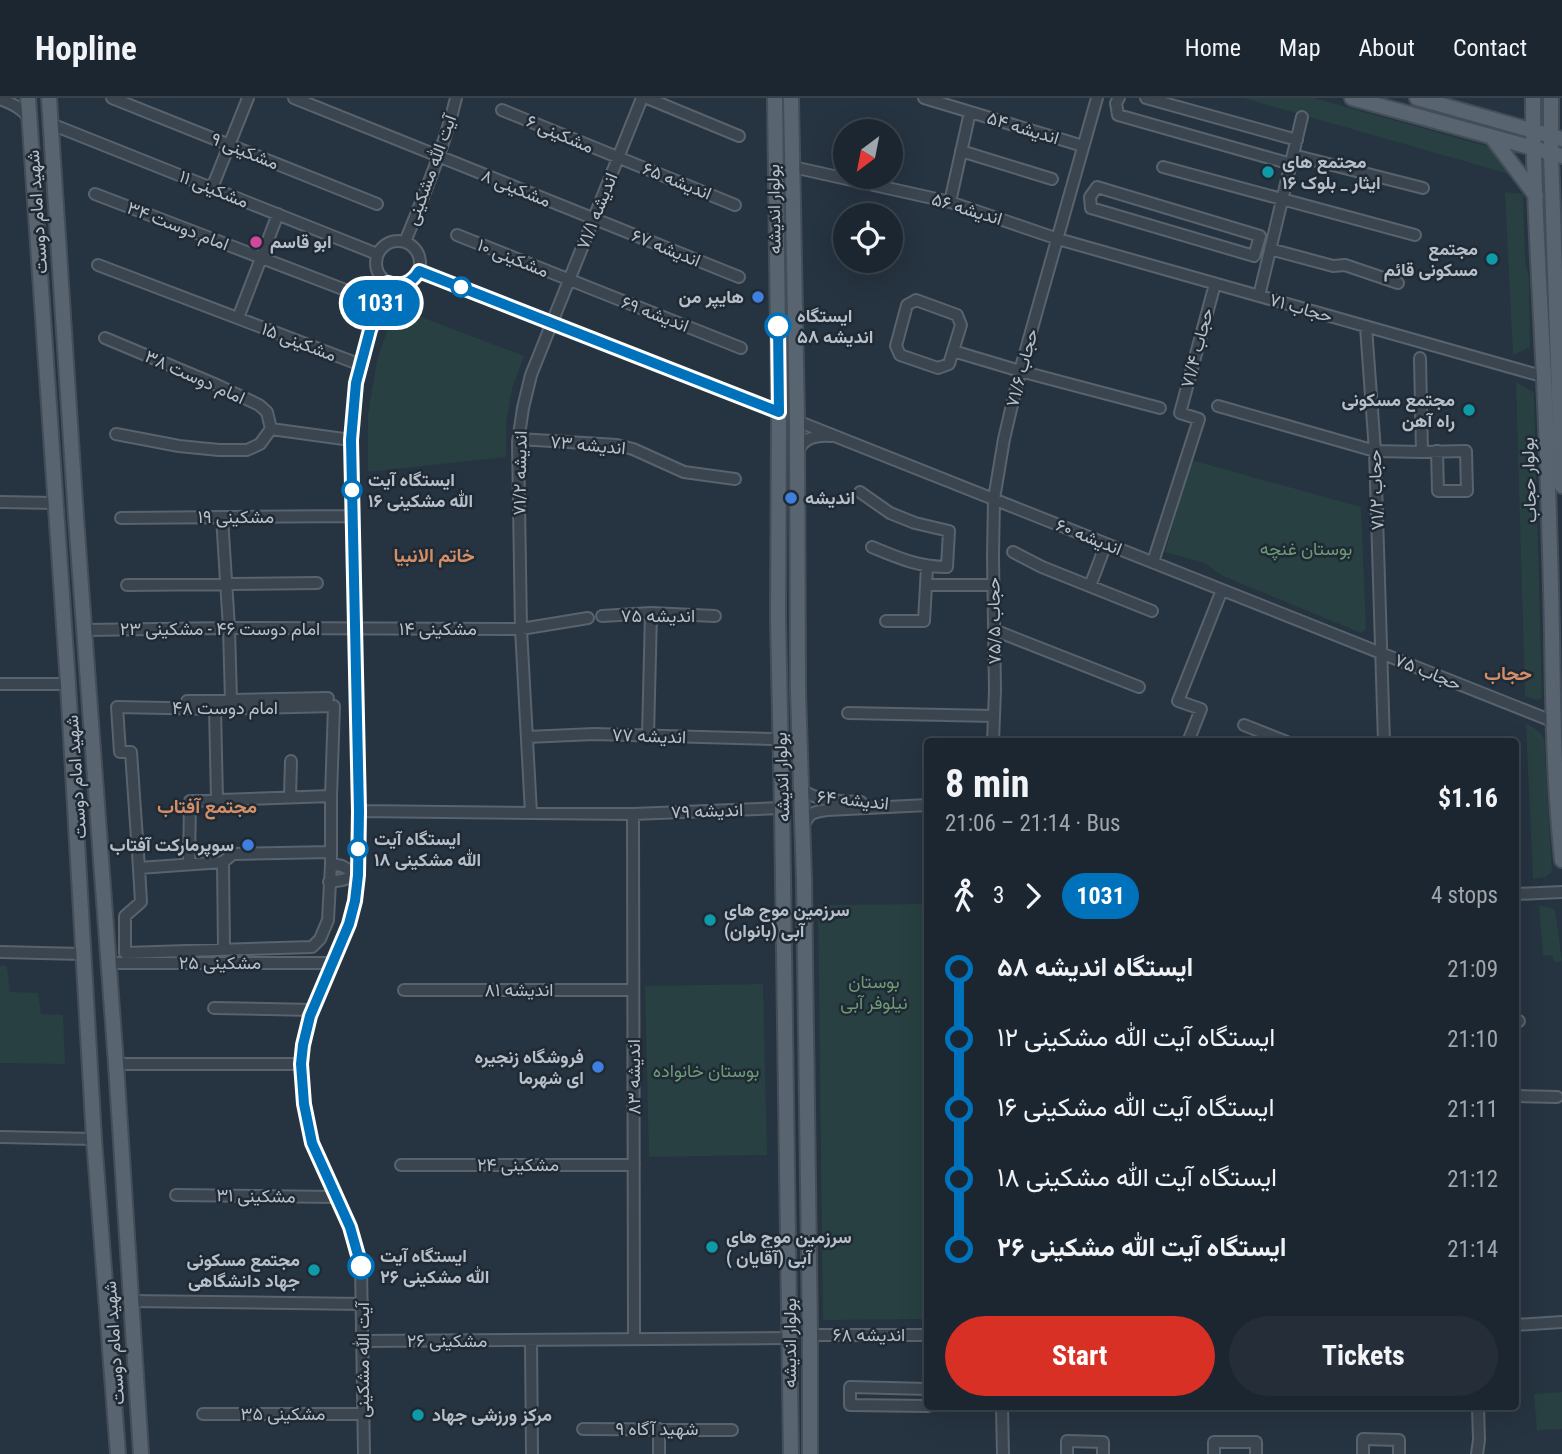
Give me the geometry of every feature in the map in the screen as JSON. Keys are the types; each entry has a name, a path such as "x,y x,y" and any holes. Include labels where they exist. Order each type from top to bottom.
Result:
{"main road":[{"name":"شهید امام دوست","path":"28,98 68,684 94,1139 118,1454"},
{"name":"شهید امام دوست","path":"49,98 141,1454"},
{"name":"بولوار اندیشه","path":"775,98 779,412 778,620 791,1454"},
{"name":"بولوار اندیشه","path":"791,98 810,1454"},
{"path":"1352,98 1557,154"},
{"path":"1417,98 1557,137"},
{"name":"بولوار حجاب","path":"1533,98 1536,196 1555,380 1562,486"},
{"name":"بولوار حجاب","path":"1551,98 1557,137 1553,201 1557,633 1552,721 1556,809 1562,860"},
{"path":"1491,136 1536,196"},
{"path":"1553,201 1562,189"},
{"path":"68,684 88,682"},
{"path":"779,692 798,692"}],"street":[{"name":"مشکینی ۹","path":"113,98 377,204"},
{"path":"212,188 248,98"},
{"name":"مشکینی ۸","path":"294,98 594,219"},
{"name":"آیت الله مشکینی","path":"405,242 439,157 456,98"},
{"path":"645,98 739,136"},
{"name":"اندیشه ۷۱/۱","path":"552,323 645,98"},
{"name":"اندیشه ۵۴","path":"924,98 1083,146"},
{"path":"1097,98 1117,101 1118,115 1292,159 1423,188"},
{"name":"حجاب ۷۱/۶","path":"994,499 1004,439 1020,371 1097,98"},
{"path":"1146,98 1297,141"},
{"path":"8,100 29,118"},
{"name":"مشکینی ۶","path":"502,110 618,158"},
{"path":"950,202 970,112"},
{"path":"1259,296 1302,117"},
{"name":"مشکینی ۱۱","path":"51,124 377,254"},
{"path":"961,151 1052,179"},
{"name":"اندیشه ۶۵","path":"618,158 735,205"},
{"name":"اندیشه ۵۶","path":"793,167 950,202 1058,239"},
{"path":"1163,167 1415,235"},
{"path":"1097,187 1260,236 1254,256 1091,208 1090,197 1097,187"},
{"path":"1070,192 1090,197"},
{"name":"امام دوست ۳۴","path":"95,194 348,291"},
{"path":"238,318 278,214"},
{"name":"اندیشه ۶۷","path":"594,219 739,277"},
{"name":"مشکینی ۱۰","path":"457,235 569,281"},
{"name":"حجاب ۷۱","path":"1058,239 1555,380"},
{"path":"405,242 418,254 419,271 406,284 383,281 377,271 377,254 389,243 405,242"},
{"path":"1270,249 1333,267 1345,265 1398,283"},
{"name":"مشکینی ۱۵","path":"98,265 361,365"},
{"path":"419,271 779,412"},
{"name":"اندیشه ۶۹","path":"569,281 741,348"},
{"name":"آیت الله مشکینی","path":"364,1454 361,1266 350,1227 312,1143 304,1104 301,1064 303,1045 313,1010 349,924 358,875 351,440 356,383 370,330 388,283"},
{"name":"حجاب ۷۱/۴","path":"1153,562 1199,419 1180,413 1215,284"},
{"path":"916,300 957,315 961,325 953,351 949,364 939,368 900,355 896,346 908,305 916,300"},
{"name":"اندیشه ۷۱/۲","path":"531,813 521,629 519,439 531,375 552,323"},
{"name":"حجاب ۷۱/۲","path":"1366,327 1375,451 1384,738"},
{"name":"امام دوست ۳۸","path":"105,338 259,405 267,412 271,429"},
{"path":"953,351 1160,408"},
{"path":"1420,358 1422,452"},
{"path":"1218,406 1375,451 1422,452 1437,451 1466,451 1467,491 1438,491 1437,451"},
{"name":"اندیشه ۶۰","path":"797,421 1381,654"},
{"path":"116,433 179,446 247,450 260,444 271,429 351,440"},
{"path":"797,453 807,439 836,436"},
{"name":"اندیشه ۷۳","path":"519,439 617,445 633,449 684,472 735,480"},
{"path":"860,492 890,513 915,523 949,531 947,567 927,567 873,547"},
{"name":"حجاب ۷۵/۵","path":"993,738 994,499"},
{"path":"0,502 55,503"},
{"name":"مشکینی ۱۹","path":"121,518 352,516"},
{"path":"222,517 231,701"},
{"path":"1090,586 1106,544"},
{"path":"1013,552 1153,611"},
{"path":"886,621 924,621 927,567"},
{"path":"127,585 317,583"},
{"path":"926,585 994,585"},
{"path":"1190,738 1201,709 1178,701 1222,590"},
{"path":"648,736 651,613"},
{"name":"اندیشه ۷۵","path":"602,616 651,613 715,616"},
{"name":"مشکینی ۱۴","path":"354,629 521,629 588,618"},
{"name":"امام دوست ۴۶ - مشکینی ۲۳","path":"85,631 354,629"},
{"path":"994,630 1139,687"},
{"name":"حجاب ۷۵","path":"1381,654 1552,721"},
{"path":"0,684 68,684"},
{"path":"331,702 331,864 328,919 320,939 312,947 125,953 125,916 141,902 131,752 120,752 117,704 331,702"},
{"name":"امام دوست ۴۸","path":"117,704 215,709 331,702"},
{"path":"215,709 217,800"},
{"path":"848,713 994,716"},
{"path":"1244,725 1277,738"},
{"name":"اندیشه ۷۷","path":"527,737 594,734 772,739"},
{"path":"290,797 291,761"},
{"name":"اندیشه ۶۴","path":"802,790 811,796 827,800 906,805"},
{"path":"189,864 190,801 331,796"},
{"path":"803,827 813,812 924,805"},
{"name":"اندیشه ۷۹","path":"359,811 633,814 782,808"},
{"name":"اندیشه ۸۳","path":"633,814 634,1339"},
{"path":"139,868 223,862 233,854 331,852"},
{"path":"223,862 224,949"},
{"path":"331,864 342,866 358,875"},
{"path":"329,882 358,875"},
{"path":"1519,894 1562,892"},
{"path":"0,952 82,954"},
{"name":"مشکینی ۲۵","path":"108,963 331,963"},
{"name":"اندیشه ۸۱","path":"404,990 633,990"},
{"path":"214,1008 313,1010"},
{"path":"116,1064 301,1064"},
{"path":"1519,1096 1557,1097"},
{"path":"0,1137 94,1139"},
{"name":"مشکینی ۲۴","path":"401,1165 634,1165"},
{"name":"مشکینی ۳۱","path":"176,1195 336,1197"},
{"path":"130,1301 363,1304"},
{"path":"1519,1325 1562,1322"},
{"name":"اندیشه ۶۸","path":"810,1335 924,1335"},
{"path":"532,1454 531,1340 789,1338"},
{"name":"مشکینی ۲۶","path":"363,1341 531,1340"},
{"path":"924,1389 850,1387 850,1405 924,1406"},
{"path":"1002,1410 1003,1454"},
{"path":"1477,1454 1478,1410"},
{"name":"مشکینی ۳۵","path":"203,1414 363,1413"},
{"name":"شهید آگاه ۹","path":"583,1429 732,1430"},
{"path":"659,1429 659,1454"},
{"path":"1363,1454 1363,1439 1399,1440 1399,1454"},
{"path":"1067,1454 1067,1441 1103,1442 1103,1454"},
{"path":"1214,1454 1214,1442 1256,1441 1256,1454"}],"green space":[{"path":"1243,98 1314,98 1490,147 1509,174"},
{"path":"1505,192 1523,194 1525,259 1529,278 1530,347 1513,355"},
{"path":"395,307 524,356 512,389 506,423 506,457 368,472 368,415 377,360"},
{"path":"1516,382 1534,392 1542,698 1536,700 1525,696"},
{"name":"بوستان غنچه","path":"1191,460 1361,507 1366,629 1361,633 1223,576 1204,563 1165,552"},
{"path":"1526,724 1536,729 1544,738 1552,872 1545,877 1533,879"},
{"name":"بوستان نیلوفر آبی","path":"924,904 924,1319 823,1320 818,905"},
{"path":"1539,905 1555,910 1562,961 1555,963 1552,955 1543,956"},
{"path":"0,966 7,966 10,992 38,993 41,1014 63,1015 65,1064 0,1063"},
{"name":"بوستان خانواده","path":"763,984 767,1155 649,1157 645,986"},
{"path":"1562,1392 1562,1429 1537,1430 1534,1394"}],"bus line":[{"name":"1031","path":"361,1266 350,1227 312,1143 304,1104 301,1064 310,1016 349,924 358,875 351,440 356,383 370,330 388,283 406,284 412,281 419,271 779,412 778,326"}],"place":[{"name":"مجتمع های ایثار _ بلوک ۱۶","path":"1268,172"},
{"name":"ابو قاسم","path":"256,242"},
{"name":"مجتمع مسکونی قائم","path":"1492,259"},
{"name":"هایپر من","path":"758,297"},
{"name":"ایستگاه اندیشه ۵۸","path":"778,326"},
{"name":"مجتمع مسکونی راه آهن","path":"1469,410"},
{"name":"ایستگاه آیت الله مشکینی ۱۶","path":"352,490"},
{"name":"اندیشه","path":"791,498"},
{"name":"سوپرمارکت آفتاب","path":"248,845"},
{"name":"ایستگاه آیت الله مشکینی ۱۸","path":"358,849"},
{"name":"سرزمین موج های آبی (بانوان)","path":"710,920"},
{"name":"فروشگاه زنجیره ای شهرما","path":"598,1067"},
{"name":"سرزمین موج های آبی (آقایان )","path":"712,1247"},
{"name":"ایستگاه آیت الله مشکینی ۲۶","path":"361,1266"},
{"name":"مجتمع مسکونی جهاد دانشگاهی","path":"314,1270"},
{"name":"مرکز ورزشی جهاد","path":"418,1415"}],"district":[{"name":"خاتم الانبیا","path":"434,555"},
{"name":"حجاب","path":"1508,673"},
{"name":"مجتمع آفتاب","path":"207,806"}]}
